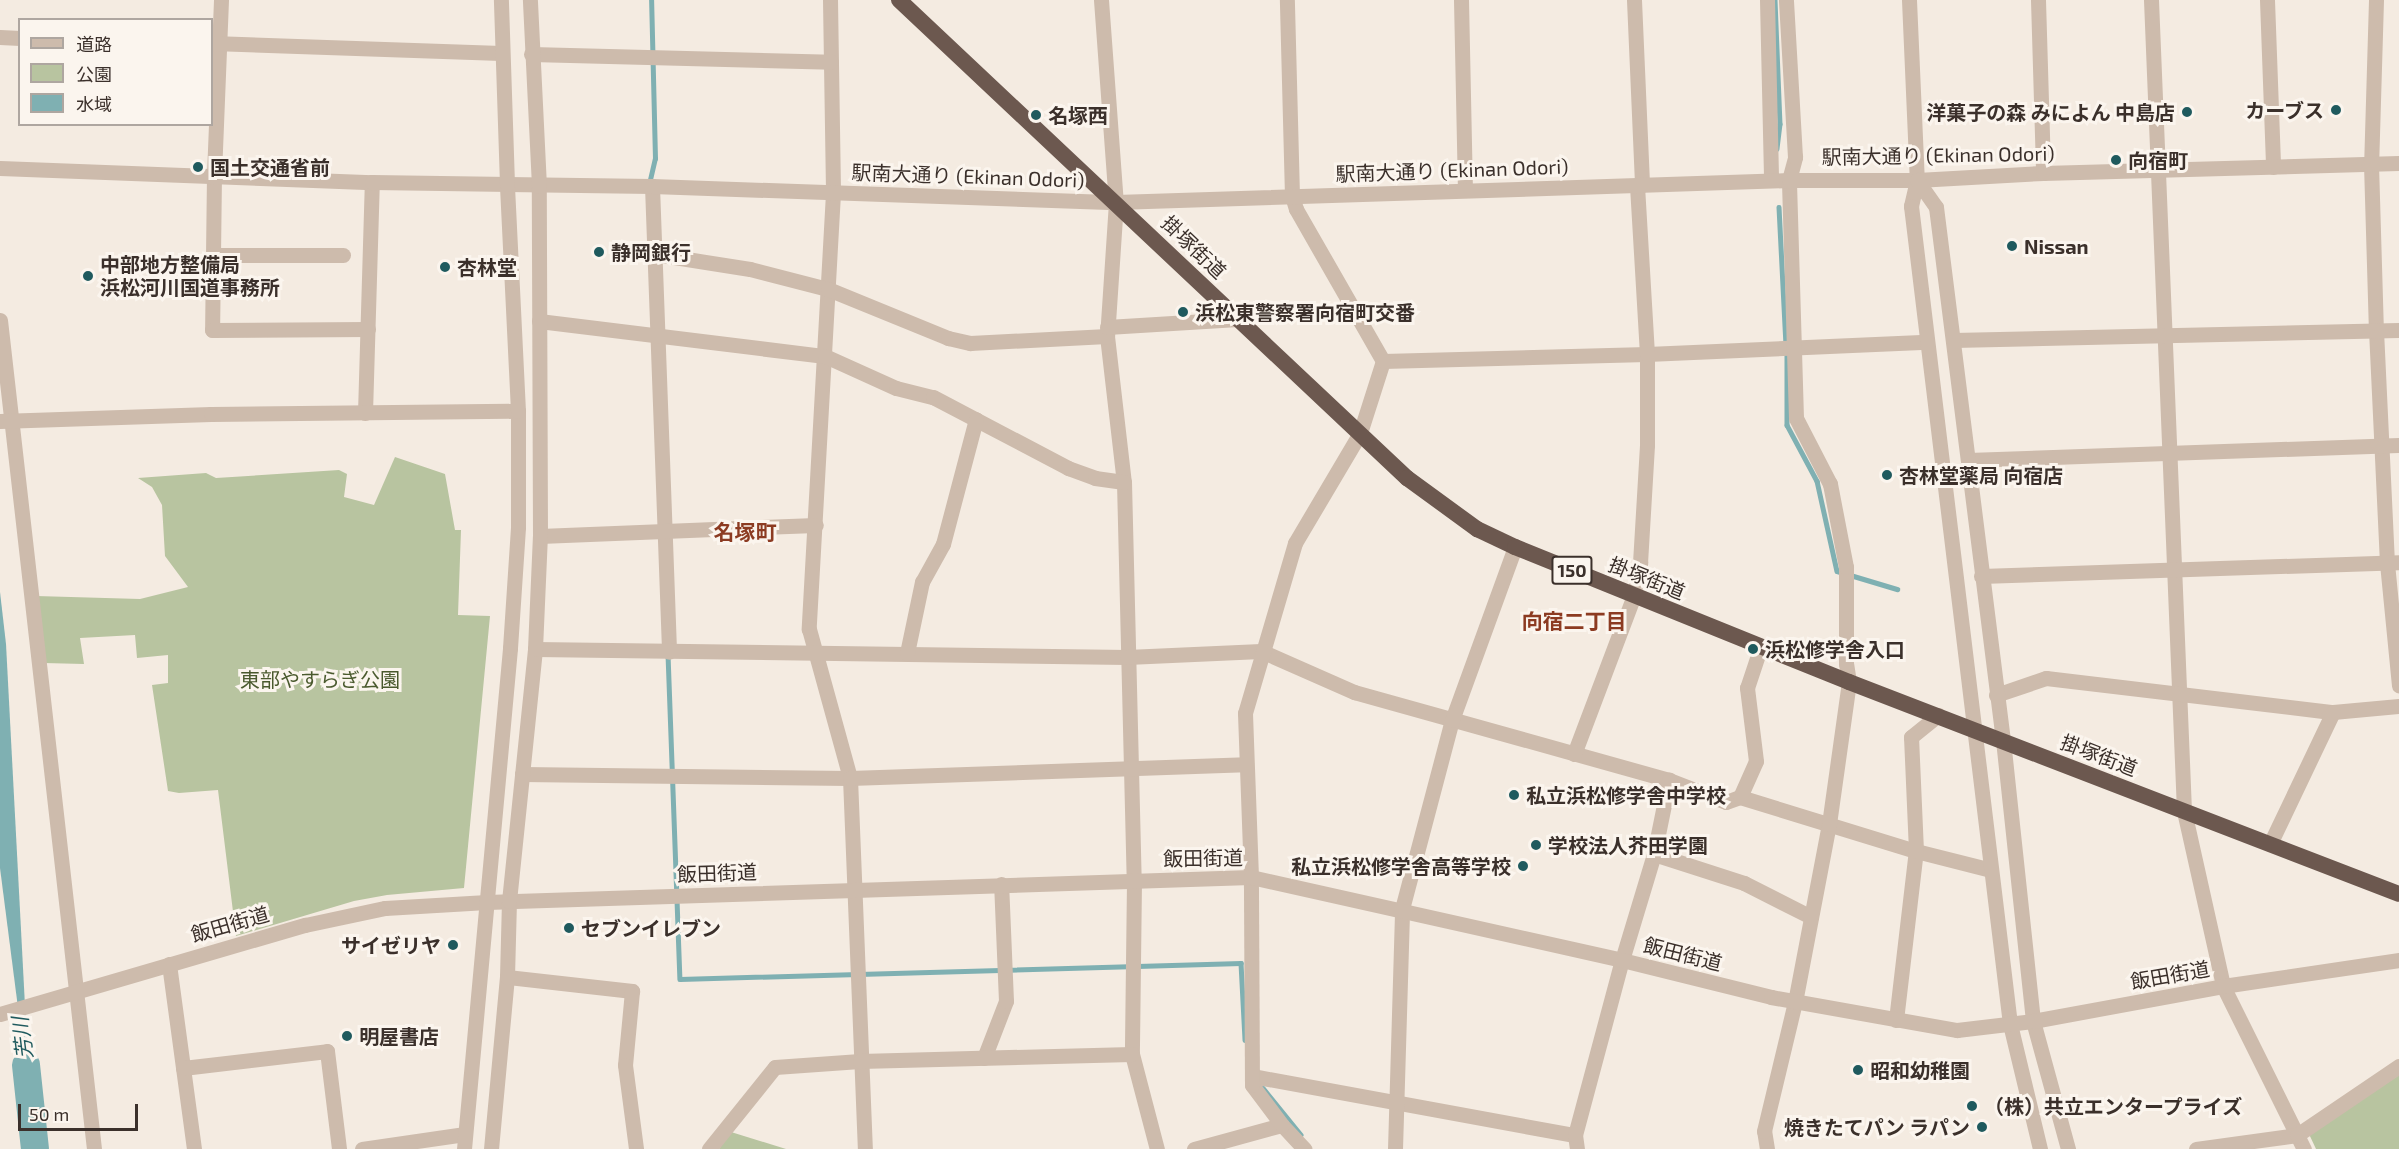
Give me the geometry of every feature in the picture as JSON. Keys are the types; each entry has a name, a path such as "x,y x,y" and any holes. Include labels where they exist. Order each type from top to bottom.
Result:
{"highway":[{"name":"掛塚街道","path":"899,0 1407,478 1477,529 1515,547 1849,682 2399,894"}],"street":[{"path":"221,0 215,43 212,330 368,329"},
{"path":"362,1149 464,1141 510,648 518,527 518,411 501,53 501,0"},
{"path":"491,1149 507,977 509,901 535,649 540,536 539,186 530,0"},
{"path":"830,0 833,193 809,628 850,778 865,1149"},
{"path":"1101,0 1116,202 1107,332 1125,482 1127,657 1134,881 1132,1054 1157,1149"},
{"path":"1287,0 1292,196 1296,209 1383,361 1360,433 1295,543 1261,651 1245,713 1245,764 1251,877 1252,1085 1282,1125 1304,1149"},
{"path":"1461,0 1466,190"},
{"path":"1574,754 1634,595 1640,563 1647,446 1647,354 1634,0"},
{"path":"1767,0 1771,180"},
{"path":"1767,1149 1764,1131 1795,1002 1829,824 1849,682 1846,664 1846,567 1830,484 1796,418 1789,347 1789,180 1794,157 1786,0"},
{"path":"1909,0 1917,180 1911,206 1972,728 2010,1024 2040,1149"},
{"path":"2038,0 2043,173"},
{"path":"2151,0 2184,811 2223,986 2300,1142"},
{"path":"2267,0 2273,167"},
{"path":"2376,0 2371,164 2376,330 2382,446 2393,563 2399,685"},
{"path":"0,37 18,38"},
{"path":"215,43 501,53"},
{"path":"531,54 831,62"},
{"name":"駅南大通り (Ekinan Odori)","path":"0,168 214,174 372,182 652,186 1116,202 1771,180 1917,180 2043,173 2399,163"},
{"path":"1917,180 1936,207 2003,740 2033,1021 2068,1149"},
{"path":"365,413 372,182"},
{"path":"652,186 669,652"},
{"path":"655,254 750,269 828,289 948,338 970,343 1238,319"},
{"path":"213,255 344,255"},
{"path":"0,320 6,421 94,1149"},
{"path":"539,321 825,356 896,388 933,396 1068,468 1095,478 1125,482"},
{"path":"1953,340 2399,330"},
{"path":"1383,361 1647,354 1927,342"},
{"path":"6,421 518,411"},
{"path":"907,653 922,582 943,544 976,419"},
{"path":"1968,460 2399,445"},
{"path":"540,536 816,525"},
{"path":"1395,1149 1402,909 1452,720 1515,547"},
{"path":"1981,576 2175,568 2393,563"},
{"path":"1740,797 1756,761 1747,688 1761,646"},
{"path":"535,649 1127,657 1261,651 1354,692 1669,780 1726,802 1740,797 1916,851 1991,870"},
{"path":"1996,694 2046,678 2180,696 2333,712 2399,706"},
{"path":"2270,844 2333,712"},
{"path":"1896,1020 1916,851 1911,737 1938,715"},
{"path":"522,774 850,778 1130,770 1245,764"},
{"path":"1252,1076 1396,1100 1576,1142 1622,960 1654,854 1669,780"},
{"path":"1654,854 1744,883 1811,917"},
{"name":"飯田街道","path":"0,1014 305,925 385,908 509,901 1251,877 1402,909 1795,1002 1957,1030 2033,1021 2223,986 2399,960"},
{"path":"984,1058 1006,1001 1001,884"},
{"path":"169,964 194,1149"},
{"path":"507,977 632,992 625,1065 636,1149"},
{"path":"183,1068 327,1051 339,1149"},
{"path":"709,1149 776,1067 860,1061 1132,1054"},
{"path":"2196,1149 2300,1142 2399,1066"},
{"path":"1194,1149 1282,1125"}],"green space":[{"name":"東部やすらぎ公園","path":"395,457 445,474 455,530 461,530 458,615 490,616 464,888 387,895 354,901 236,936 218,790 179,793 168,791 152,685 168,683 168,655 137,658 135,635 80,638 84,664 44,663 36,596 140,599 188,587 165,556 162,505 152,487 138,478 206,473 216,478 339,470 347,474 344,497 374,505"},
{"path":"2399,1075 2399,1149 2316,1149 2309,1134"},
{"path":"731,1132 786,1149 719,1149"}],"water":[{"path":"0,592 6,644 30,1101 0,868"}],"waterway":[{"path":"649,184 655,159 651,0"},
{"path":"1775,0 1780,124 1777,149"},
{"path":"1779,207 1786,347"},
{"path":"1787,355 1787,425 1817,481 1837,571 1897,589"},
{"path":"668,654 680,979 1241,963 1245,1040"},
{"name":"芳川","path":"26,1065 35,1149"},
{"path":"1263,1088 1301,1135"}],"place":[{"name":"カーブス","path":"2336,110"},
{"name":"洋菓子の森 みによん 中島店","path":"2187,112"},
{"name":"名塚西","path":"1036,115"},
{"name":"向宿町","path":"2116,160"},
{"name":"国土交通省前","path":"198,167"},
{"name":"Nissan","path":"2012,246"},
{"name":"静岡銀行","path":"599,252"},
{"name":"杏林堂","path":"445,267"},
{"name":"中部地方整備局 浜松河川国道事務所","path":"88,276"},
{"name":"浜松東警察署向宿町交番","path":"1183,312"},
{"name":"杏林堂薬局 向宿店","path":"1887,475"},
{"name":"浜松修学舎入口","path":"1753,649"},
{"name":"私立浜松修学舎中学校","path":"1514,795"},
{"name":"学校法人芥田学園","path":"1536,845"},
{"name":"私立浜松修学舎高等学校","path":"1523,866"},
{"name":"セブンイレブン","path":"569,928"},
{"name":"サイゼリヤ","path":"453,945"},
{"name":"明屋書店","path":"347,1036"},
{"name":"昭和幼稚園","path":"1858,1070"},
{"name":"（株）共立エンタープライズ","path":"1972,1106"},
{"name":"焼きたてパン ラパン","path":"1982,1127"}],"district":[{"name":"名塚町","path":"745,532"},
{"name":"向宿二丁目","path":"1574,621"}]}
